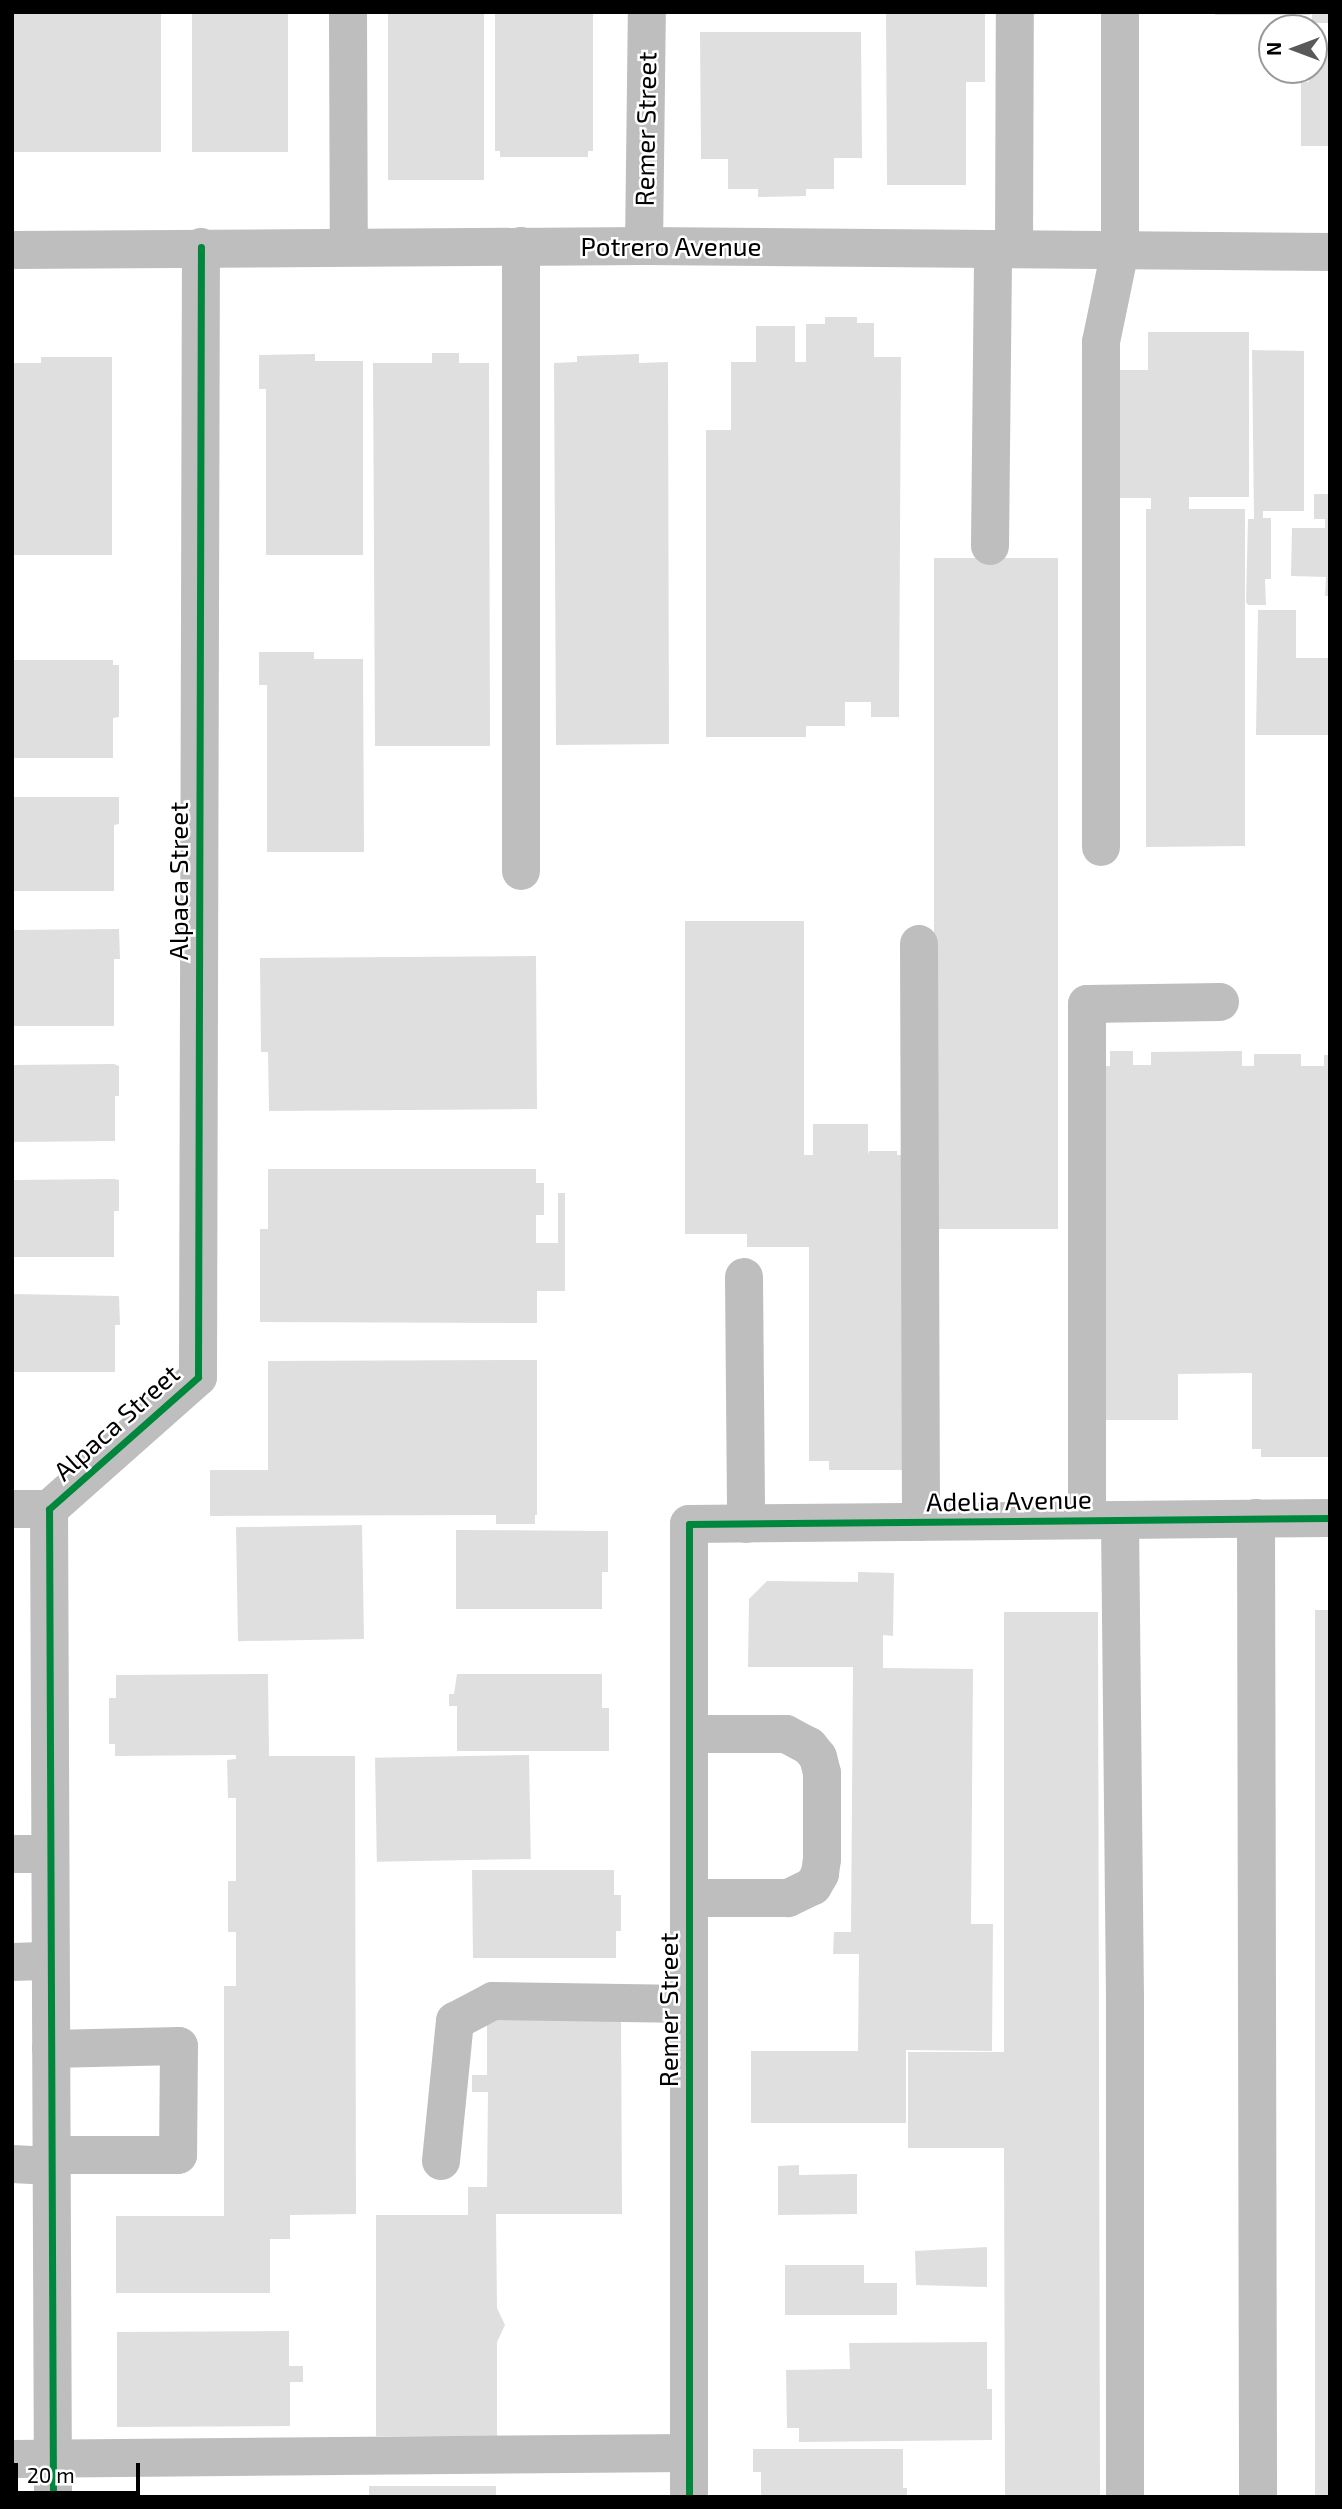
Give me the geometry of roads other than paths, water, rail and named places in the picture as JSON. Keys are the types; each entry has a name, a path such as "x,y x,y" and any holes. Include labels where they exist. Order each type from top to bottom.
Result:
{"street":[{"path":"348,12 349,247"},
{"name":"Remer Street","path":"644,246 647,12"},
{"path":"990,546 1015,12"},
{"path":"1101,846 1101,342 1119,250 1120,12"},
{"path":"521,246 521,871"},
{"name":"Potrero Avenue","path":"12,250 644,246 1330,252"},
{"name":"Alpaca Street","path":"53,2497 50,1854 31,1509 198,1377 201,247"},
{"path":"919,944 921,1522"},
{"path":"1125,2497 1125,1997 1103,1520 1087,1004 1220,1002"},
{"path":"744,1277 746,1524"},
{"path":"1256,1518 1258,2497"},
{"name":"Adelia Avenue","path":"689,1524 1330,1518"},
{"name":"Remer Street","path":"689,1524 689,2497"},
{"path":"689,1734 786,1734 809,1746 818,1757 822,1773 822,1859 820,1874 813,1886 788,1898 689,1898"},
{"path":"12,1854 50,1854"},
{"path":"12,1962 50,1961"},
{"path":"441,2161 455,2021 493,2001 689,2004"},
{"path":"12,2164 178,2155 179,2046 51,2049"},
{"path":"12,2459 689,2453"}]}
